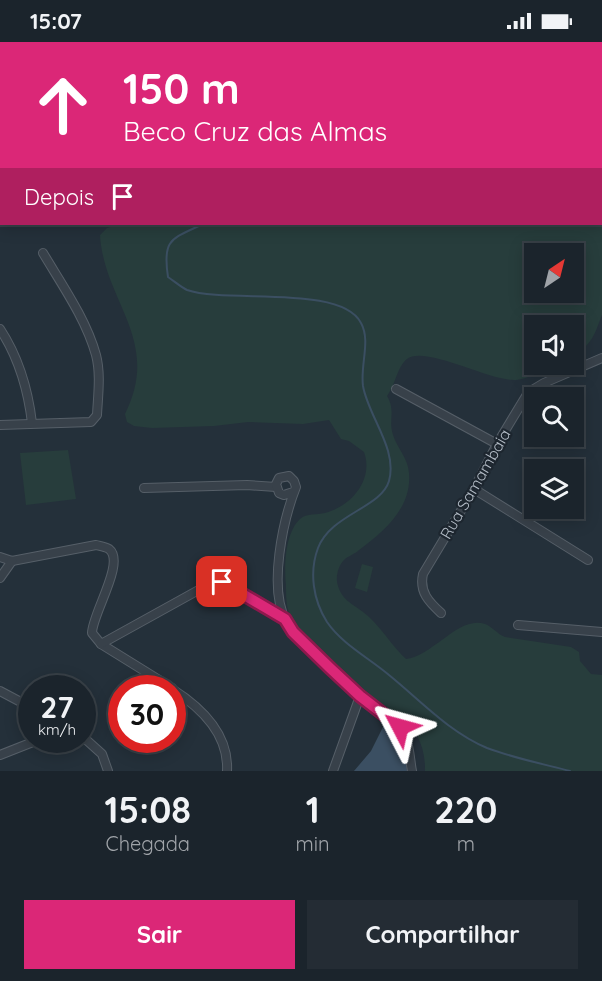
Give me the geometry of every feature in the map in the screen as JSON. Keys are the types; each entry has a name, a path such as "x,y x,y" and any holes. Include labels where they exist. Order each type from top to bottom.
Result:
{"street":[{"path":"0,425 91,422 97,415 99,376 96,355 81,318 43,253"},
{"path":"0,329 19,366 28,392 32,423"},
{"name":"Rua Samambaia","path":"441,613 424,593 421,584 423,574 526,396 534,389 602,358"},
{"path":"396,389 497,444"},
{"path":"293,492 285,495 279,493 276,487 279,478 289,476 295,484 279,558 277,580 285,619 293,632 360,696 400,727 406,738 412,771"},
{"path":"144,488 248,485 276,487"},
{"path":"474,489 588,560"},
{"path":"0,557 12,561 96,545 109,549 113,553 115,568 92,626 92,633 101,645 149,675"},
{"path":"0,578 12,561"},
{"path":"101,645 213,582 222,582 230,586 285,619"},
{"path":"518,625 602,632"},
{"path":"0,691 18,701"},
{"path":"333,771 360,696"},
{"path":"186,698 219,732 226,752 227,771"},
{"path":"0,755 18,748"},
{"path":"96,749 102,754 108,771"}],"green space":[{"path":"117,225 602,225 602,315 592,338 584,348 584,315 524,315 524,375 532,375 525,378 516,380 491,376 428,357 416,356 404,362 387,396 392,411 393,435 405,458 409,473 406,497 387,526 369,543 344,560 337,579 343,596 374,622 406,659 426,651 465,625 475,623 488,625 505,637 571,647 579,652 580,661 591,674 602,675 602,771 425,771 424,754 412,728 392,710 350,682 303,637 292,622 289,612 285,577 288,541 291,533 303,517 325,513 352,498 366,472 364,452 349,441 341,439 329,420 303,424 248,422 214,426 152,428 134,426 127,422 125,414 135,388 137,364 134,343 104,259 100,235 107,228"},
{"path":"68,450 76,499 26,505 20,453"},
{"path":"362,564 373,567 367,592 355,588"}],"water":[{"path":"384,725 400,739 407,771 354,771 371,751"}],"waterway":[{"path":"201,225 177,237 168,247 168,277 182,287 205,294 282,297 331,303 349,311 361,323 364,330 363,386 370,409 386,445 391,469 389,481 384,490 333,527 324,536 318,548 315,557 314,586 318,605 327,622 348,644 460,734 497,752 570,771"}],"route":[{"path":"222,582 285,619 293,632 330,668 360,696 400,727"}]}
